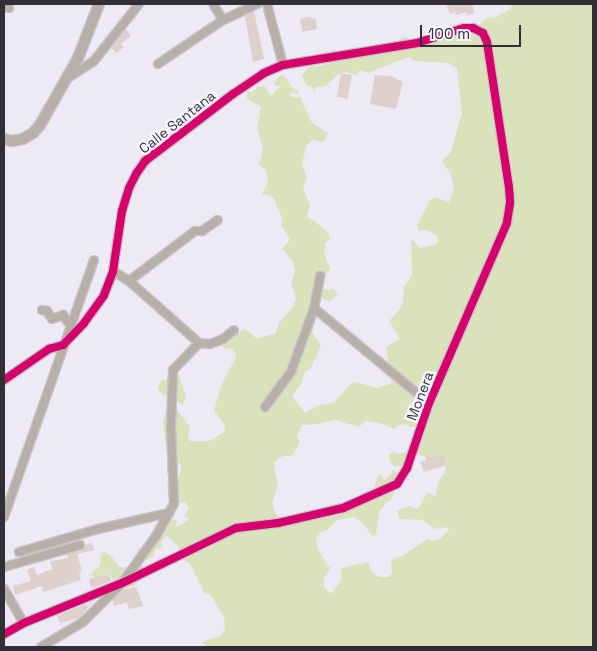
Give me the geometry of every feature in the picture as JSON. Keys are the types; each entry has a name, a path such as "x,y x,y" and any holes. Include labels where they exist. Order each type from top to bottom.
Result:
{"street":[{"path":"4,139 16,141 33,133 47,114 85,44 99,4"},
{"path":"68,78 93,62 139,4"},
{"path":"213,4 223,20"},
{"path":"158,64 223,20 256,4"},
{"path":"267,4 283,65"},
{"name":"Calle Santana","path":"4,380 49,349 63,345 84,323 104,295 114,271 122,211 129,188 145,161 233,94 264,74 283,65 417,43 464,28 473,28 483,33"},
{"name":"Monera","path":"4,634 24,623 122,583 236,528 278,523 343,508 397,484 407,468 429,403 507,223 510,203 487,42 483,33"},
{"path":"129,281 195,231 202,231 218,220"},
{"path":"4,517 94,260"},
{"path":"114,271 129,281 199,343 210,344 223,339 234,330"},
{"path":"265,407 291,372 314,308 320,276"},
{"path":"314,308 429,403"},
{"path":"42,310 47,311 52,319 63,315 70,325"},
{"path":"41,647 83,622 122,583 156,536 169,513 174,503 172,428 174,370 199,343"},
{"path":"19,552 98,529 169,513"},
{"path":"4,567 80,545"},
{"path":"5,594 24,623"}],"green space":[{"path":"513,4 593,4 593,647 207,647 201,642 220,636 225,628 224,617 210,594 205,594 190,564 184,560 177,545 167,536 161,542 163,547 155,550 153,557 143,562 140,580 134,586 125,588 116,584 109,573 101,576 99,581 91,574 100,565 101,554 104,552 110,555 120,567 130,568 140,554 137,553 138,548 144,547 172,518 178,521 175,525 178,527 189,519 184,516 189,507 185,502 177,503 167,489 168,480 179,477 182,466 169,455 165,440 163,423 167,407 166,396 159,391 158,387 162,380 169,380 179,375 186,397 183,405 176,401 177,410 190,427 188,437 190,441 209,441 224,432 225,426 214,410 223,381 236,358 233,348 225,349 219,344 245,329 256,338 275,334 279,323 292,308 296,299 291,283 295,272 293,262 283,249 290,239 281,225 282,218 274,199 269,195 262,194 268,182 266,171 259,164 263,148 257,127 261,107 247,99 247,90 251,92 257,86 266,87 272,96 277,89 282,87 274,85 277,78 283,75 288,80 290,86 299,92 297,95 289,94 292,97 300,97 312,123 328,133 324,142 312,140 307,145 302,163 307,179 303,187 310,206 307,216 327,231 330,238 324,245 326,246 324,251 330,270 322,277 324,284 322,288 329,290 333,288 338,294 330,301 319,300 319,310 312,332 321,346 311,368 304,373 303,381 292,396 305,413 320,405 334,403 351,383 355,382 378,388 392,383 386,347 400,339 389,321 400,309 403,303 404,286 412,276 411,239 420,248 437,244 438,237 427,230 419,231 417,226 430,200 437,197 448,203 450,200 454,188 451,175 442,161 450,154 462,113 457,68 448,63 415,61 408,57 368,73 360,70 357,75 346,72 338,74 326,86 316,87 314,93 312,87 306,85 302,75 309,67 324,65 332,58 391,46 403,37 416,41 460,31 469,32 489,17 494,18 509,10","holes":["335,420 359,427 365,421 383,424 394,429 399,425 406,424 410,427 416,427 413,432 415,440 406,451 401,454 392,452 388,456 393,466 406,466 418,454 433,459 445,458 446,470 438,482 436,496 427,493 418,509 409,506 397,511 400,519 422,520 435,529 446,527 449,530 440,539 433,541 427,539 404,555 391,560 392,573 389,577 379,577 372,572 368,562 342,568 341,581 331,594 324,587 324,578 331,567 328,567 318,549 316,539 320,533 327,530 337,520 355,517 372,536 376,535 379,513 386,503 392,499 400,474 392,470 392,473 385,480 379,474 374,487 365,495 359,506 352,510 336,516 305,513 305,518 300,524 291,524 276,514 272,503 278,484 274,469 275,461 283,456 292,456 300,442 297,436 302,425 319,424"]}],"building":[{"path":"446,4 472,4 475,13 467,15 466,12 456,15 455,12 450,14"},
{"path":"254,11 264,59 253,62 245,16"},
{"path":"309,17 316,19 317,29 303,32 300,19"},
{"path":"126,29 131,36 121,44 123,47 117,53 111,48"},
{"path":"341,73 352,75 348,99 337,97"},
{"path":"375,75 391,76 403,82 396,109 370,104"},
{"path":"444,454 447,465 424,472 420,462 426,460 425,456 430,455 431,458"},
{"path":"92,543 94,550 77,554 82,571 79,572 81,580 43,592 42,586 15,595 13,586 31,581 27,570 34,567 37,575 52,569 50,561 68,558 67,554 82,550 85,545"},
{"path":"109,574 111,581 91,588 89,579"},
{"path":"136,587 143,606 129,609 127,602 114,606 112,600 124,589"},
{"path":"94,600 80,618 60,623 57,616 86,604 87,606"}],"cycle path":[{"path":"4,380 49,349 63,345 84,323 104,295 113,271 122,211 129,188 136,174 145,161 233,94 264,73 283,65 417,43 464,28 473,28 483,33 487,42 509,187 510,203 507,223 429,403 407,468 397,484 343,508 278,523 236,528 122,583 24,623 4,634"}]}
